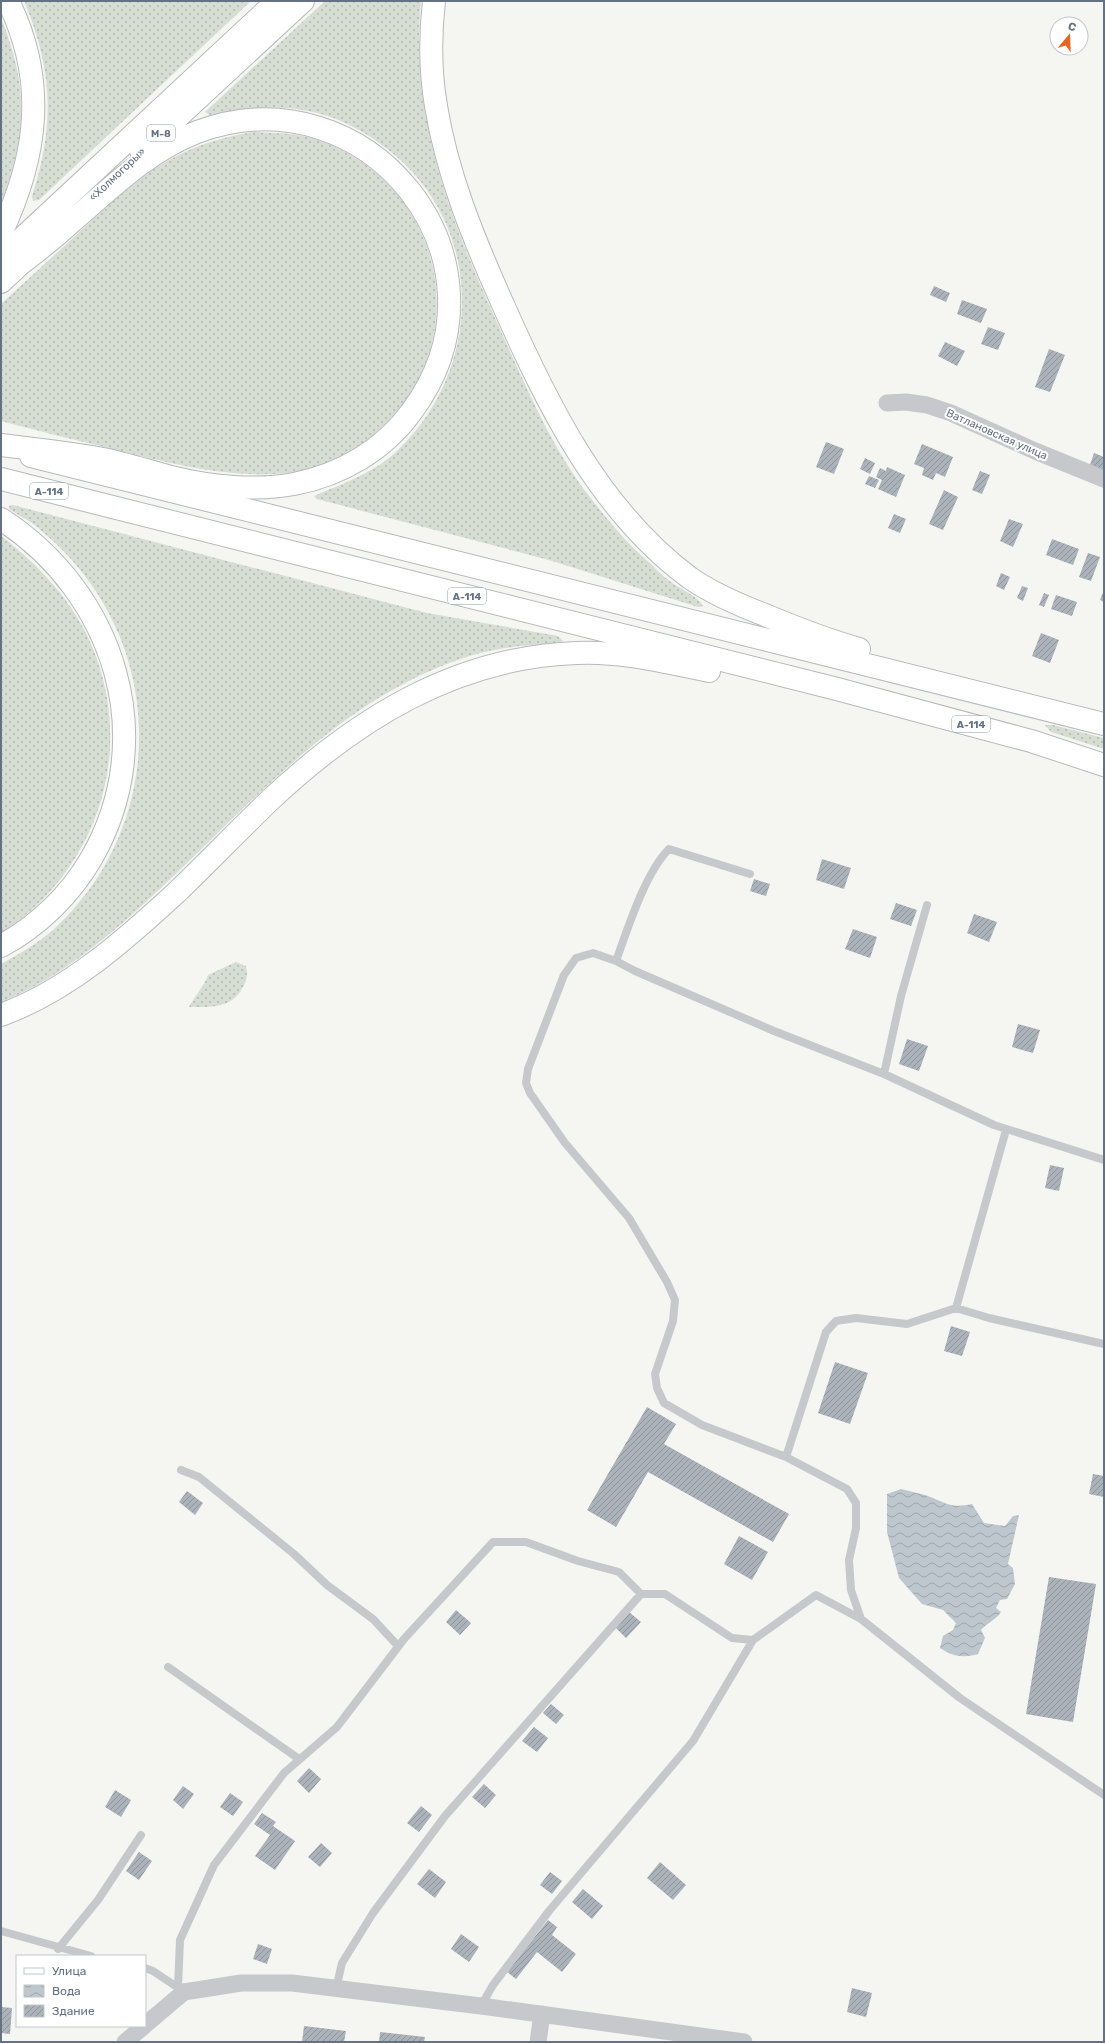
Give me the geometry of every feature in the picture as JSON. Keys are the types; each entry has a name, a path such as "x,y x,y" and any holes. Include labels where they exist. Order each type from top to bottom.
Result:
{"main road":[{"path":"1,233 24,176 33,133 34,112 31,70 26,47 8,1"},
{"name":"«Холмогоры»","path":"1,282 10,261 277,1"},
{"name":"«Холмогоры»","path":"10,261 303,1"},
{"path":"434,1 431,39 435,104 452,178 469,225 519,341 551,405 597,480 621,511 669,561 691,578 724,597 846,646 919,666 1008,701"},
{"path":"1,445 104,459 179,479 210,483 268,486 293,484 317,478 357,461 377,448 405,421 433,377 444,344 447,326 449,292 439,243 426,214 406,185 374,155 358,145 322,128 288,120 253,121 219,126 195,133 159,151 115,183 67,226 10,261"},
{"path":"1,448 1104,724"},
{"name":"А-114","path":"1,479 941,716 1031,741 1104,765"},
{"path":"1,519 54,562 88,607 98,625 113,663 123,710 125,735 124,761 114,805 98,847 65,895 51,910 19,936 1,946"},
{"path":"1,1015 47,994 84,971 115,947 187,882 270,800 346,737 412,696 438,683 465,673 501,663 543,656 578,653 612,654 644,658 941,716"}],"street":[{"name":"Ватлановская улица","path":"887,403 906,402 927,405 951,413 1035,451 1104,479"},
{"path":"146,2025 181,1990 241,1983 292,1983 336,1990 481,2006 744,2042"},
{"path":"538,2042 542,2014"},
{"path":"125,2042 144,2027"}],"lane":[{"path":"616,961 635,910 661,858 669,849 750,874"},
{"path":"884,1074 901,996 927,905"},
{"path":"861,1619 851,1590 850,1567 856,1528 856,1503 847,1489 786,1457 702,1425 664,1403 657,1388 655,1374 673,1321 675,1300 667,1282 629,1218 565,1143 530,1093 526,1082 528,1069 564,975 576,958 593,953 616,961 635,971 767,1028 884,1074 994,1126 1104,1160"},
{"path":"956,1308 1006,1130"},
{"path":"786,1457 826,1332 836,1321 856,1318 907,1324 956,1308 989,1318 1104,1344"},
{"path":"180,1470 199,1477 294,1554 327,1585 373,1619 398,1646"},
{"path":"181,1990 180,1940 214,1864 284,1773 337,1727 398,1646 493,1542 526,1542 578,1561 619,1572 641,1594 665,1594 732,1638 753,1640"},
{"path":"336,1990 342,1963 373,1913 445,1816 641,1594"},
{"path":"481,2006 493,1985 549,1911 693,1741 753,1640 816,1596 861,1619 960,1698 1104,1795"},
{"path":"168,1667 299,1759"},
{"path":"58,1948 98,1900 141,1835"},
{"path":"1,1932 87,1955"},
{"path":"146,1969 181,1990"}],"shaded area":[{"path":"24,1 251,1 39,200 33,201 32,196 45,146 48,98 41,50 34,26"},
{"path":"325,1 421,1 419,48 422,93 430,136 441,179 471,263 526,386 554,443 577,479 603,514 657,571 697,599 703,606 698,607 549,560 317,499 314,496 368,472 388,459 397,451 426,417 446,379 459,338 462,296 457,255 442,216 419,179 378,142 342,122 313,112 287,108 261,108 236,110 210,115 205,112"},
{"path":"1,18 10,43 16,67 20,89 21,111 20,132 16,155 1,204"},
{"path":"254,132 287,134 319,140 362,162 396,193 420,230 434,272 436,315 427,358 406,399 373,435 354,449 322,465 310,469 287,473 244,474 201,469 1,421 1,304 115,200 154,169 198,146 224,138"},
{"path":"13,505 427,613 558,636 563,641 557,643 504,648 473,655 424,674 379,698 336,727 296,759 146,902 113,931 78,959 41,983 1,1002 1,964 35,944 54,929 87,892 113,850 130,806 138,759 138,711 129,664 112,619 85,576 73,562 39,529 9,509 9,506"},
{"path":"1,536 41,571 75,613 91,644 104,684 110,725 108,766 100,805 84,842 62,877 35,907 1,933"},
{"path":"1045,725 1053,725 1104,738 1104,749 1051,732"},
{"path":"236,962 246,966 247,977 243,987 233,999 220,1005 189,1007 208,975"}],"water":[{"path":"901,1489 925,1495 947,1504 957,1506 972,1504 984,1523 1005,1526 1013,1516 1019,1515 1008,1564 1013,1568 1015,1584 1007,1599 1000,1600 996,1608 1001,1612 999,1615 981,1630 985,1638 978,1654 959,1656 940,1648 943,1636 953,1630 956,1623 943,1610 922,1604 899,1578 887,1532 887,1494"}],"building":[{"path":"934,286 950,293 946,302 930,295"},
{"path":"962,300 987,309 981,323 957,314"},
{"path":"988,327 1005,333 998,350 981,344"},
{"path":"945,342 965,351 957,366 938,356"},
{"path":"1049,349 1065,355 1050,392 1035,387"},
{"path":"826,442 844,449 834,474 816,467"},
{"path":"922,444 953,457 945,477 936,473 933,480 922,475 924,468 914,464"},
{"path":"1094,453 1104,457 1104,474 1089,468"},
{"path":"865,458 875,463 870,474 860,469"},
{"path":"887,467 905,475 896,497 878,489 882,480 876,477 880,468 886,471"},
{"path":"980,471 990,475 982,494 972,490"},
{"path":"869,476 879,480 875,488 865,484"},
{"path":"944,490 958,497 943,530 929,524"},
{"path":"894,514 906,519 900,533 888,528"},
{"path":"1009,519 1023,524 1013,547 1000,541"},
{"path":"1052,539 1079,549 1073,565 1046,555"},
{"path":"1088,553 1100,557 1091,581 1079,577"},
{"path":"1001,573 1010,577 1004,590 996,586"},
{"path":"1022,586 1028,588 1023,601 1017,598"},
{"path":"1104,590 1104,602 1100,600"},
{"path":"1044,593 1049,595 1044,607 1039,605"},
{"path":"1056,595 1077,602 1072,616 1051,609"},
{"path":"1041,633 1059,640 1050,663 1032,656"},
{"path":"822,859 851,868 844,889 816,880"},
{"path":"754,879 770,884 766,896 750,891"},
{"path":"896,903 917,910 911,926 890,919"},
{"path":"974,914 997,922 989,942 967,933"},
{"path":"853,929 877,937 870,958 845,949"},
{"path":"1018,1024 1040,1030 1033,1053 1012,1047"},
{"path":"907,1039 928,1046 919,1071 899,1064"},
{"path":"1050,1165 1064,1168 1059,1191 1045,1188"},
{"path":"951,1326 970,1332 962,1356 944,1351"},
{"path":"835,1362 868,1373 850,1424 818,1413"},
{"path":"647,1407 676,1424 664,1444 789,1514 773,1542 648,1472 616,1527 587,1510"},
{"path":"1093,1474 1104,1476 1104,1497 1089,1494"},
{"path":"187,1491 203,1503 195,1515 179,1502"},
{"path":"739,1536 768,1552 752,1580 724,1564"},
{"path":"1049,1577 1096,1584 1073,1722 1026,1714"},
{"path":"456,1610 471,1623 460,1635 446,1622"},
{"path":"629,1612 641,1622 626,1638 615,1627"},
{"path":"551,1704 564,1715 556,1724 543,1713"},
{"path":"534,1727 548,1738 537,1752 522,1741"},
{"path":"309,1768 321,1779 309,1793 297,1781"},
{"path":"484,1784 496,1795 485,1808 472,1797"},
{"path":"183,1786 194,1794 183,1809 173,1800"},
{"path":"115,1790 131,1800 121,1817 105,1807"},
{"path":"230,1793 243,1802 233,1816 220,1807"},
{"path":"421,1806 432,1815 419,1832 407,1823"},
{"path":"262,1813 276,1822 273,1826 295,1841 275,1870 255,1856 270,1835 254,1824"},
{"path":"321,1843 332,1853 320,1867 308,1857"},
{"path":"139,1852 152,1861 139,1880 126,1871"},
{"path":"660,1862 686,1885 673,1900 647,1878"},
{"path":"429,1869 446,1882 435,1898 417,1884"},
{"path":"550,1872 562,1881 552,1894 540,1885"},
{"path":"583,1889 603,1906 592,1919 572,1902"},
{"path":"548,1920 557,1927 552,1935 576,1954 562,1972 537,1952 516,1979 507,1972"},
{"path":"461,1934 479,1947 469,1962 451,1949"},
{"path":"258,1944 272,1949 267,1964 253,1959"},
{"path":"852,1988 872,1993 866,2017 847,2012"},
{"path":"1,2007 12,2008 10,2034 1,2033"},
{"path":"304,2026 346,2031 344,2042 302,2042"},
{"path":"380,2032 425,2037 424,2042 379,2042"}]}
